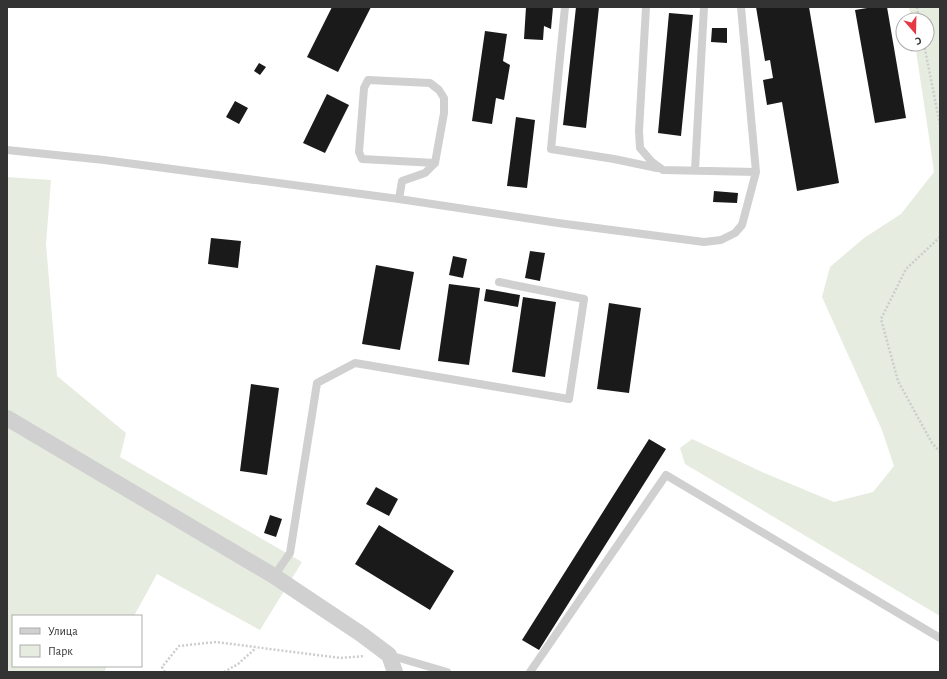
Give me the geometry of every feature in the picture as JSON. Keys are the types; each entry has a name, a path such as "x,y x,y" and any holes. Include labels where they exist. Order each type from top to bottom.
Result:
{"street":[{"path":"7,418 274,576 361,634 389,655 395,672"}],"lane":[{"path":"565,7 550,149 614,159 663,170 756,172"},
{"path":"646,7 639,131 640,148 652,162 661,169"},
{"path":"694,170 704,7"},
{"path":"7,150 104,160 399,199 558,223 704,242 721,240 735,233 742,225 756,172 741,7"},
{"path":"399,199 402,181 425,173 435,163 444,113 444,98 439,90 430,83 368,80 364,88 359,152 362,159 435,163"},
{"path":"274,576 290,553 317,383 355,363 569,399 584,298 500,282"},
{"path":"530,672 666,475 940,638"},
{"path":"389,655 447,672"}],"path":[{"path":"926,52 940,125"},
{"path":"940,237 906,269 881,319 898,381 932,443 940,452"},
{"path":"165,672 162,667 179,646 216,642 340,658 389,655"},
{"path":"224,672 238,664 256,647"}],"green space":[{"path":"909,7 940,7 940,616 685,464 680,448 692,439 762,472 834,502 873,492 894,466 882,430 822,297 830,267 864,238 901,214 934,172 916,52 935,52 935,12 910,12"},
{"path":"7,177 51,180 46,244 57,376 126,433 120,457 302,562 260,630 157,574 135,615 12,615 12,667 106,667 104,672 7,672"}],"building":[{"path":"332,7 371,7 338,72 307,57"},
{"path":"526,7 553,7 551,29 544,26 543,40 524,39"},
{"path":"576,7 599,7 586,128 563,125"},
{"path":"756,7 809,7 839,183 797,191 782,102 767,105 763,80 773,78 770,60 765,61"},
{"path":"873,7 887,7 906,118 875,123 855,10"},
{"path":"669,13 693,15 681,136 658,133"},
{"path":"712,28 727,28 727,43 711,42"},
{"path":"485,31 507,34 503,61 510,65 504,100 496,98 492,124 472,121"},
{"path":"259,63 266,67 260,75 254,71"},
{"path":"327,94 349,105 325,153 303,143"},
{"path":"235,101 248,108 239,124 226,117"},
{"path":"516,117 535,120 527,188 507,186"},
{"path":"714,191 738,193 737,203 713,202"},
{"path":"211,238 241,241 238,268 208,264"},
{"path":"530,251 545,253 540,281 525,278"},
{"path":"453,256 467,259 463,278 449,275"},
{"path":"376,265 414,272 400,350 362,344"},
{"path":"449,284 480,288 469,365 438,361"},
{"path":"486,289 520,295 518,307 484,301"},
{"path":"523,297 556,302 545,377 512,372"},
{"path":"609,303 641,308 629,393 597,389"},
{"path":"251,384 279,388 267,475 240,471"},
{"path":"649,439 666,449 539,650 522,640"},
{"path":"376,487 398,499 389,516 366,504"},
{"path":"270,515 282,519 276,537 264,533"},
{"path":"379,525 454,571 430,610 355,564"}]}
